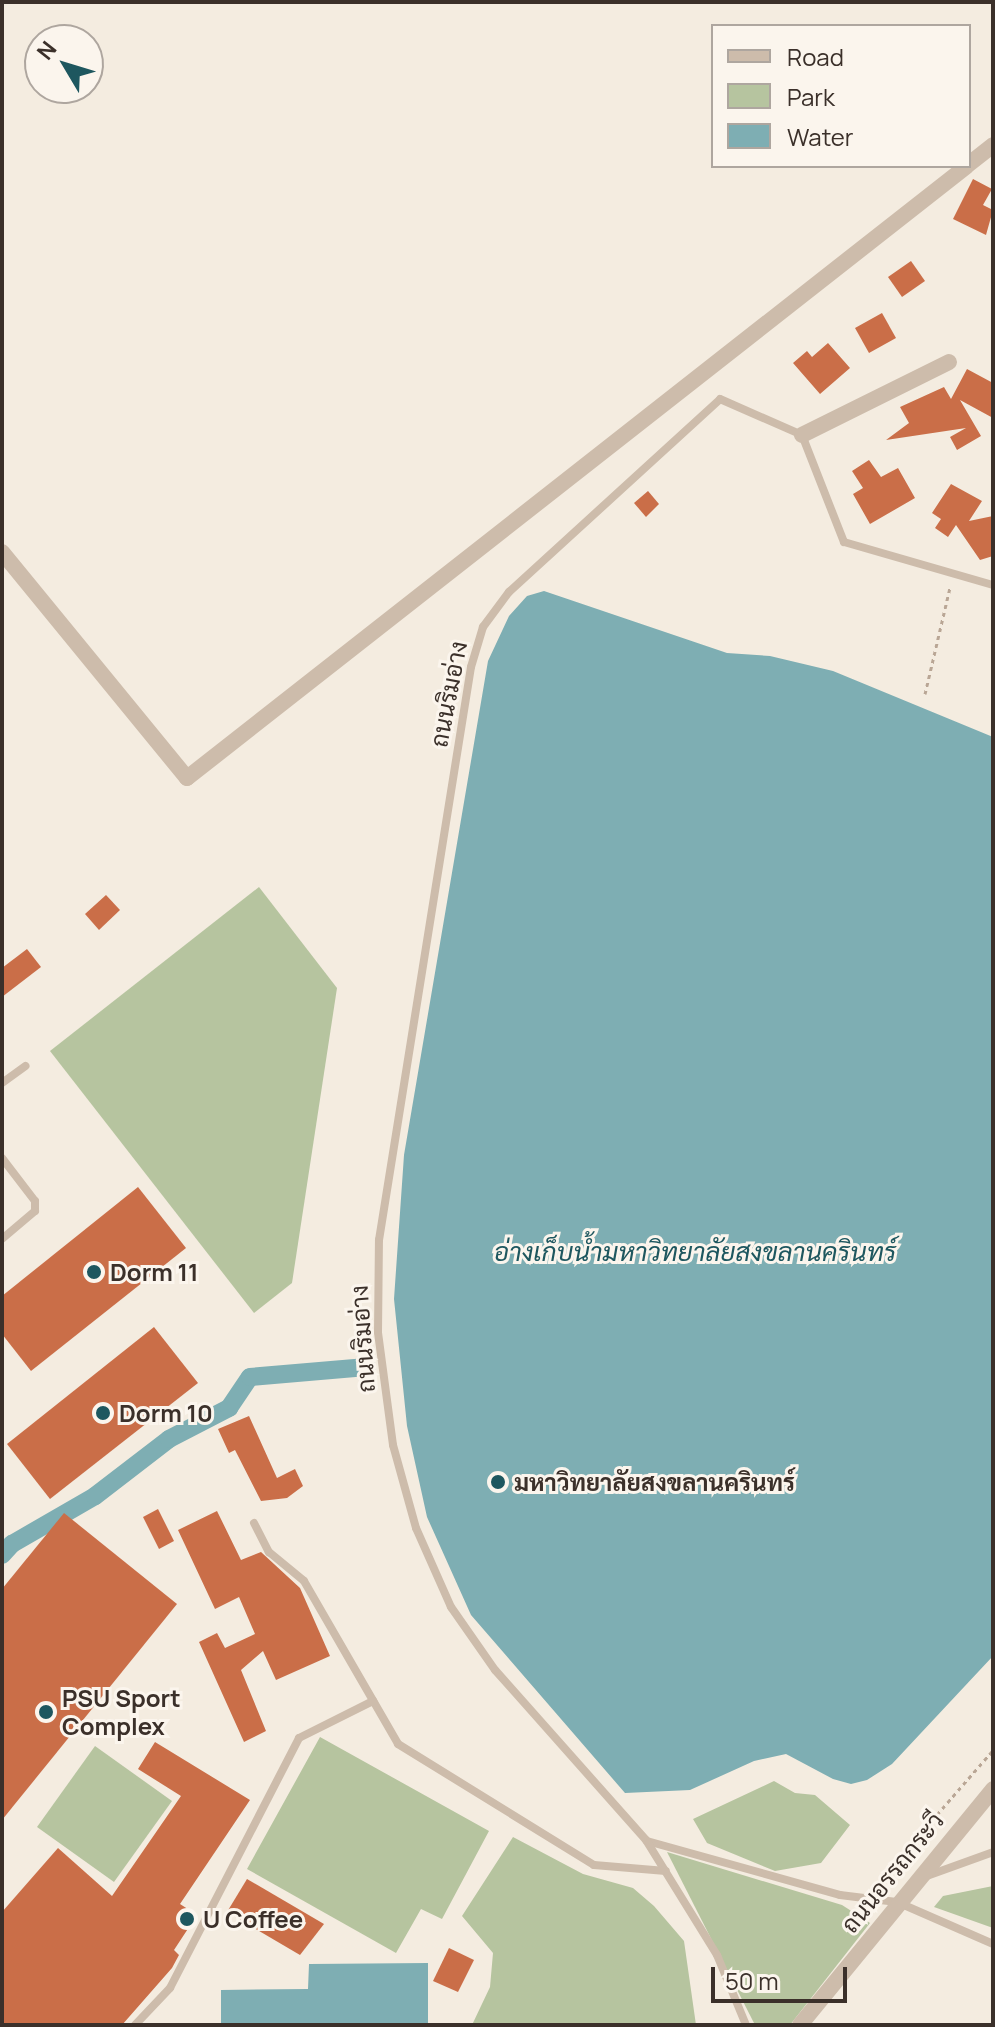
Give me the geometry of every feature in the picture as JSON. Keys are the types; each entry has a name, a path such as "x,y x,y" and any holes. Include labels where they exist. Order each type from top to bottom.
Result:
{"street":[{"path":"971,163 993,145"},
{"path":"2,552 187,778 964,168"},
{"path":"802,435 949,362"},
{"name":"ถนนอรรถกระวี","path":"800,2025 897,1902 993,1789"}],"lane":[{"name":"ถนนริมอ่าง","path":"746,2025 717,1955 646,1840 495,1670 451,1607 409,1509 381,1371 377,1290 385,1191 471,667 483,627 531,569 718,399 802,435"},
{"path":"802,435 844,542 953,576 993,585"},
{"path":"2,1083 25,1066"},
{"path":"2,1158 35,1201 35,1211 2,1239"},
{"path":"254,1523 269,1552 304,1581 398,1744 548,1841 594,1865 666,1871"},
{"path":"135,2025 170,1988 299,1738 373,1701"},
{"path":"646,1840 864,1899 897,1902 993,1944"},
{"path":"915,1880 993,1852"}],"path":[{"path":"925,694 953,576"},
{"path":"864,1899 993,1750"}],"green space":[{"path":"259,887 337,988 292,1283 254,1313 50,1051"},
{"path":"320,1737 489,1831 442,1919 421,1909 396,1953 247,1869"},
{"path":"95,1746 172,1801 114,1882 37,1827"},
{"path":"774,1781 795,1793 815,1795 850,1825 821,1863 775,1871 707,1843 693,1819"},
{"path":"513,1837 583,1874 633,1888 654,1906 684,1941 696,2025 472,2025 490,1987 493,1953 462,1916"},
{"path":"667,1852 842,1905 870,1923 790,2025 755,2025"},
{"path":"993,1886 993,1928 934,1907 943,1896"}],"water":[{"name":"อ่างเก็บน้ำมหาวิทยาลัยสงขลานครินทร์","path":"544,591 727,653 770,656 833,671 993,737 993,1656 892,1764 867,1780 851,1784 833,1779 786,1754 754,1761 690,1790 625,1793 471,1615 427,1517 407,1426 394,1299 404,1155 488,661 509,616 527,596"},
{"path":"428,1963 428,2025 221,2025 221,1990 308,1989 309,1964"}],"building":[{"path":"973,179 992,189 983,205 993,210 986,235 953,219"},
{"path":"911,261 925,281 902,297 888,277"},
{"path":"882,313 896,338 869,353 855,328"},
{"path":"828,343 850,368 820,394 793,363 807,351 812,357"},
{"path":"967,369 993,383 993,418 960,400 981,436 957,450 950,437 966,428 886,440 909,423 900,407 944,387 951,399"},
{"path":"869,460 881,477 898,468 915,498 870,524 853,494 863,488 852,471"},
{"path":"951,484 982,501 969,521 993,516 993,556 980,560 956,525 948,537 935,528 941,519 932,513"},
{"path":"648,491 659,504 646,517 634,503"},
{"path":"106,895 120,910 99,930 85,914"},
{"path":"27,949 41,967 2,997 2,968"},
{"name":"Dorm 11","path":"138,1187 186,1248 31,1371 2,1334 2,1296"},
{"name":"Dorm 10","path":"154,1327 198,1383 50,1499 7,1444"},
{"path":"249,1416 277,1478 295,1469 303,1486 287,1498 261,1501 235,1450 229,1453 218,1429"},
{"path":"158,1509 174,1541 159,1549 143,1517"},
{"path":"217,1511 241,1560 261,1552 300,1588 330,1656 276,1680 263,1651 241,1670 266,1731 244,1742 199,1642 217,1633 225,1648 255,1634 239,1597 215,1609 178,1530"},
{"name":"PSU Sport Complex","path":"64,1513 177,1604 2,1820 2,1589"},
{"path":"155,1742 250,1800 180,1904 197,1915 174,1950 179,1955 172,1968 122,2025 2,2025 2,1912 58,1848 112,1896 181,1796 138,1769"},
{"path":"247,1879 324,1924 300,1955 227,1912"},
{"path":"449,1948 474,1960 458,1992 433,1981"}],"waterway":[{"path":"2,1555 12,1544 95,1496 169,1439 229,1408 250,1377 367,1367"}],"place":[{"name":"Dorm 11","path":"94,1272"},
{"name":"Dorm 10","path":"103,1413"},
{"name":"มหาวิทยาลัยสงขลานครินทร์","path":"498,1482"},
{"name":"PSU Sport Complex","path":"46,1712"},
{"name":"U Coffee","path":"187,1919"}]}
